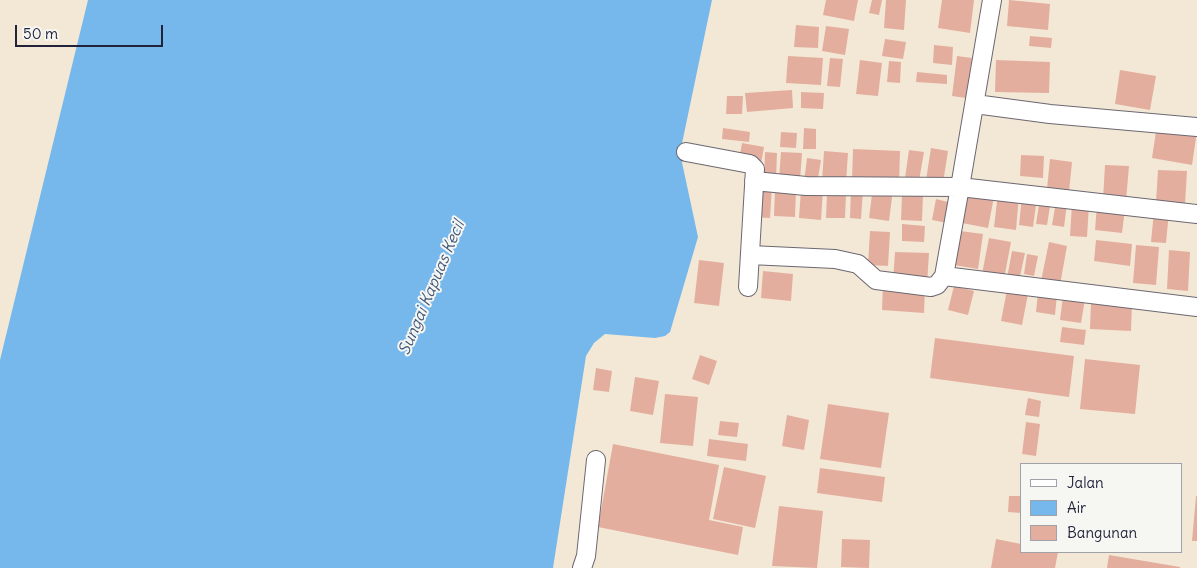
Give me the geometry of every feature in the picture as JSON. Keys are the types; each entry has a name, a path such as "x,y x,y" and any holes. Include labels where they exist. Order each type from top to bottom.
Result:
{"street":[{"path":"750,255 835,259 858,264 876,280 931,287 937,284 944,276 992,0"},
{"path":"975,104 1050,114 1197,127"},
{"path":"686,152 750,164 755,169 748,287"},
{"path":"754,181 806,186 960,187 1197,214"},
{"path":"944,276 1197,307"},
{"path":"582,568 586,556 596,460"}],"water":[{"name":"Sungai Kapuas Kecil","path":"88,0 712,0 680,153 698,237 670,332 665,336 655,338 605,334 594,343 586,356 553,568 0,568 0,360"}],"building":[{"path":"826,0 858,0 854,21 823,15"},
{"path":"872,0 882,0 879,15 869,13"},
{"path":"886,0 906,0 904,30 884,28"},
{"path":"942,0 974,0 970,33 938,28"},
{"path":"1009,0 1050,4 1048,30 1007,26"},
{"path":"796,25 819,27 818,48 794,47"},
{"path":"826,26 849,29 845,55 822,51"},
{"path":"1030,36 1052,38 1051,48 1029,46"},
{"path":"885,39 906,42 903,59 882,56"},
{"path":"934,45 953,47 952,65 933,63"},
{"path":"788,56 823,58 821,85 786,83"},
{"path":"957,56 972,58 966,98 952,96"},
{"path":"830,58 843,59 840,87 827,86"},
{"path":"860,60 882,63 878,96 856,94"},
{"path":"996,60 1050,62 1049,93 995,92"},
{"path":"889,61 901,62 900,83 887,82"},
{"path":"1120,70 1156,76 1150,110 1115,104"},
{"path":"917,72 947,75 947,84 916,82"},
{"path":"792,90 793,108 747,112 745,93"},
{"path":"801,92 824,93 823,109 801,108"},
{"path":"727,96 743,96 742,114 726,114"},
{"path":"1157,125 1197,131 1192,165 1152,158"},
{"path":"723,128 750,132 749,142 722,139"},
{"path":"804,128 816,129 816,149 803,149"},
{"path":"781,132 797,133 796,148 780,147"},
{"path":"742,143 764,147 761,164 739,160"},
{"path":"931,148 948,151 943,183 926,180"},
{"path":"853,149 900,151 899,184 852,181"},
{"path":"909,150 924,152 919,181 905,178"},
{"path":"824,151 848,153 846,183 822,182"},
{"path":"765,152 777,153 776,179 764,178"},
{"path":"781,152 802,153 800,180 779,179"},
{"path":"1021,155 1044,156 1043,178 1020,176"},
{"path":"807,158 821,160 817,184 804,182"},
{"path":"1050,159 1072,162 1069,192 1047,189"},
{"path":"1105,165 1129,166 1126,201 1103,200"},
{"path":"1158,170 1187,171 1185,204 1156,202"},
{"path":"754,184 772,186 770,218 752,217"},
{"path":"873,187 893,190 889,221 869,218"},
{"path":"775,189 796,190 795,217 774,216"},
{"path":"801,189 823,190 821,220 799,218"},
{"path":"851,189 863,190 861,219 850,218"},
{"path":"962,191 994,197 988,228 957,222"},
{"path":"998,193 1019,196 1016,230 994,227"},
{"path":"827,194 846,194 845,218 826,218"},
{"path":"902,194 923,195 922,221 901,220"},
{"path":"1022,196 1037,198 1033,227 1019,225"},
{"path":"1040,198 1051,200 1047,225 1036,224"},
{"path":"936,199 952,203 947,223 932,220"},
{"path":"1056,202 1067,204 1064,227 1052,225"},
{"path":"1072,204 1089,205 1087,237 1070,236"},
{"path":"1097,205 1125,209 1122,233 1095,230"},
{"path":"1154,211 1169,212 1166,243 1151,242"},
{"path":"902,224 925,226 924,242 902,241"},
{"path":"870,231 890,232 888,266 868,265"},
{"path":"960,231 983,234 978,269 954,265"},
{"path":"989,238 1011,242 1004,279 982,274"},
{"path":"1096,240 1132,244 1130,266 1094,261"},
{"path":"1049,242 1067,246 1060,285 1041,281"},
{"path":"1136,245 1159,247 1156,285 1133,283"},
{"path":"1169,250 1190,252 1188,291 1167,289"},
{"path":"1012,251 1025,253 1019,281 1007,278"},
{"path":"895,252 929,253 927,284 893,281"},
{"path":"1027,254 1038,256 1034,276 1024,274"},
{"path":"699,260 724,263 719,306 694,303"},
{"path":"763,271 793,274 791,301 761,298"},
{"path":"883,284 925,287 924,313 882,310"},
{"path":"954,286 974,291 968,315 948,310"},
{"path":"1007,290 1028,294 1022,325 1001,321"},
{"path":"1038,292 1057,295 1055,315 1036,312"},
{"path":"1063,296 1085,299 1081,323 1060,320"},
{"path":"1091,302 1132,304 1131,331 1090,329"},
{"path":"1062,327 1086,330 1084,345 1060,342"},
{"path":"935,338 1074,356 1069,397 930,378"},
{"path":"700,355 717,361 709,385 692,379"},
{"path":"1085,359 1140,365 1135,414 1080,409"},
{"path":"596,368 612,371 609,392 593,390"},
{"path":"635,377 659,381 653,415 630,411"},
{"path":"665,394 698,397 693,446 660,443"},
{"path":"1028,398 1041,401 1039,417 1025,415"},
{"path":"828,404 889,413 881,468 820,459"},
{"path":"787,415 809,420 804,450 782,446"},
{"path":"720,421 739,423 737,437 718,435"},
{"path":"1026,422 1040,424 1036,456 1022,454"},
{"path":"709,439 748,444 746,461 707,456"},
{"path":"613,444 719,465 709,520 743,527 738,555 598,527"},
{"path":"724,467 766,476 755,528 713,519"},
{"path":"820,468 885,477 882,502 817,493"},
{"path":"1009,496 1020,496 1020,513 1008,512"},
{"path":"1196,496 1197,541 1192,541"},
{"path":"779,506 823,511 817,568 772,566"},
{"path":"842,539 870,540 869,568 841,567"},
{"path":"996,539 1020,544 1020,553 1058,553 1055,568 991,568"},
{"path":"1109,555 1180,567 1180,568 1107,568"}]}
